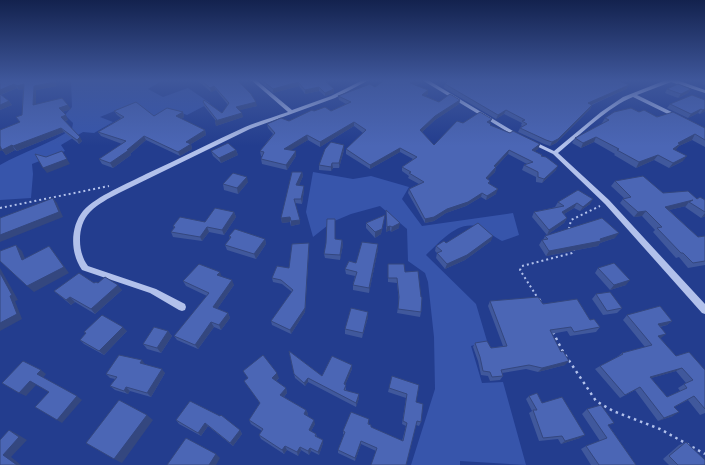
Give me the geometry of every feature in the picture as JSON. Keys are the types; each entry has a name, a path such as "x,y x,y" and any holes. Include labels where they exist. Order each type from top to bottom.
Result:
{"street":[{"path":"279,102 291,112"},
{"path":"182,307 153,291 85,268 81,263 78,246 80,222 86,212 117,191 225,138 320,102"},
{"path":"460,102 511,132 555,153 607,202 705,310"},
{"path":"555,153 619,102"},
{"path":"647,102 684,120"}],"path":[{"path":"0,208 68,196 115,185"},
{"path":"568,231 571,220 607,202"},
{"path":"543,307 541,300 520,270 522,266 572,254 574,252 574,248"},
{"path":"551,326 562,350 596,401 603,407 644,422 690,444 705,454"}],"shaded area":[{"path":"72,102 208,102 210,103 187,115 171,109 156,118 134,103 100,117 113,122 94,133 83,132 61,145 65,151 32,164 33,174 31,198 0,200 0,165 55,139 72,129 73,123 65,115 72,107"},
{"path":"313,172 353,179 371,176 409,187 402,199 422,226 513,213 519,235 502,241 475,226 461,227 448,234 426,255 476,304 487,341 471,346 482,383 503,382 526,465 460,461 460,465 411,465 435,389 434,337 428,282 425,273 408,261 407,229 380,206 351,214 332,222 313,237 306,212"}],"building":[{"path":"0,102 7,102 0,105"},
{"path":"23,102 33,102 33,105 47,102 65,102 68,105 59,108 66,115 61,117 80,137 77,140 61,128 2,150 0,146 0,130 20,122 16,117 22,115"},
{"path":"136,102 154,116 167,108 183,112 176,116 205,130 186,142 191,144 178,152 144,136 127,150 129,150 110,163 99,159 126,141 98,132 124,117 114,111"},
{"path":"203,102 206,102 222,113 229,103 228,102 256,102 236,107 242,113 215,121 217,120"},
{"path":"351,102 457,102 435,116 420,130 434,145 457,121 463,123 480,112 492,119 487,122 491,124 490,125 510,133 513,131 540,144 532,150 542,155 541,156 546,157 558,166 544,179 538,177 538,172 524,165 533,162 509,150 494,166 496,167 486,178 490,181 488,183 498,189 487,196 482,193 468,202 447,209 434,217 425,219 409,189 424,182 402,167 417,157 400,148 370,165 346,149 366,130 354,122 320,142 307,135 284,149 296,151 286,165 261,159 264,152 260,151 275,133 267,124 281,118 289,121 312,110 314,111 325,107 331,111"},
{"path":"475,102 591,102 588,103 592,105 558,139 552,142 520,128 527,124 522,121 525,120 506,110 498,115"},
{"path":"676,102 705,102 705,109 701,109 691,114 670,104"},
{"path":"631,108 639,112 644,110 657,117 673,112 705,128 705,140 695,134 678,143 680,144 673,149 687,156 673,163 658,155 639,162 596,137 583,143 575,138 609,120 605,118 614,112"},
{"path":"331,142 344,145 339,163 332,163 331,167 319,165 325,149"},
{"path":"228,143 236,150 219,158 211,151"},
{"path":"62,151 67,159 43,168 35,154 46,157"},
{"path":"292,172 302,172 296,185 304,186 301,199 294,199 300,220 291,221 290,217 281,218"},
{"path":"233,173 247,177 237,188 223,184"},
{"path":"643,176 663,193 688,191 697,199 700,197 705,200 705,212 689,202 693,200 665,207 698,237 705,236 705,261 693,263 657,228 662,227 646,211 638,212 623,199 631,197 615,181"},
{"path":"578,190 593,199 583,207 577,203 562,212 567,218 549,230 534,212 564,206 558,202"},
{"path":"53,198 59,212 0,235 0,218"},
{"path":"215,208 234,212 222,230 207,227 200,237 171,232 175,227 173,226 180,217 205,222"},
{"path":"386,210 400,223 392,227 387,227"},
{"path":"385,215 382,229 375,232 366,223"},
{"path":"602,218 619,233 600,239 601,241 549,251 542,240 548,239 545,236"},
{"path":"327,219 335,219 335,239 342,240 340,255 324,254"},
{"path":"478,223 493,236 467,255 447,264 437,253 442,251 436,246 444,241 446,243"},
{"path":"235,229 265,239 254,254 225,245 231,237 229,236"},
{"path":"362,242 378,244 369,288 353,285 357,272 345,269 349,261 356,263"},
{"path":"309,243 305,308 290,330 271,321 293,290 281,280 272,278 277,266 289,268 292,244"},
{"path":"16,245 22,260 49,246 64,267 27,286 0,261 0,251"},
{"path":"614,263 630,280 614,285 598,268"},
{"path":"199,264 220,272 217,275 232,280 213,307 228,313 219,325 211,322 195,345 174,336 209,293 183,281"},
{"path":"388,264 404,264 405,272 418,271 422,297 421,312 398,309 399,297 397,278 388,278"},
{"path":"0,273 12,295 10,296 17,314 0,323"},
{"path":"79,273 94,283 98,283 105,277 118,285 91,309 70,297 66,300 54,291"},
{"path":"610,292 622,308 607,311 596,294"},
{"path":"538,297 543,304 577,299 590,320 594,319 600,327 574,332 571,327 550,330 561,352 563,351 569,361 542,368 529,365 501,370 503,376 492,377 490,372 483,371 475,343 487,341 491,348 507,346 490,301"},
{"path":"660,306 672,321 658,324 666,334 658,336 676,356 689,352 705,370 705,409 694,396 674,407 679,412 664,418 640,387 625,395 600,366 623,354 622,353 652,345 627,315","holes":["682,368 693,380 684,384 687,388 667,397 650,377"]},
{"path":"351,308 368,312 363,333 345,329"},
{"path":"102,315 123,327 99,351 80,340 86,333 84,332"},
{"path":"154,327 168,331 157,348 143,344"},
{"path":"289,351 322,376 332,356 352,365 344,384 346,385 344,390 359,394 356,403 308,378 304,383 294,374"},
{"path":"119,355 142,360 140,363 162,369 147,393 126,387 124,391 110,386 117,377 106,374"},
{"path":"263,355 277,373 272,378 286,388 280,395 306,410 304,414 314,420 309,430 316,434 315,436 323,440 318,452 310,448 308,451 300,447 297,452 285,446 282,450 259,435 263,429 249,420 260,403 244,381 248,378 243,371"},
{"path":"23,361 41,370 37,374 77,396 57,420 35,407 49,392 30,381 19,393 2,383"},
{"path":"392,376 419,385 416,402 423,404 421,422 417,421 406,465 371,465 377,448 361,441 355,458 338,450 345,432 343,431 351,412 369,419 368,424 371,425 371,427 403,441 407,423 403,421 407,394 389,388"},
{"path":"537,393 542,403 562,397 585,435 565,441 562,436 543,438 533,410 537,410 529,396"},
{"path":"119,400 147,415 114,459 86,443"},
{"path":"190,401 220,416 221,415 240,430 230,443 205,423 198,433 176,420"},
{"path":"601,405 614,423 608,425 636,465 599,465 586,446 607,438 587,409"},
{"path":"9,430 19,437 3,455 17,465 0,465 0,440"},
{"path":"186,438 216,454 209,465 167,465"},
{"path":"686,442 705,460 705,465 678,465 669,456"}]}
